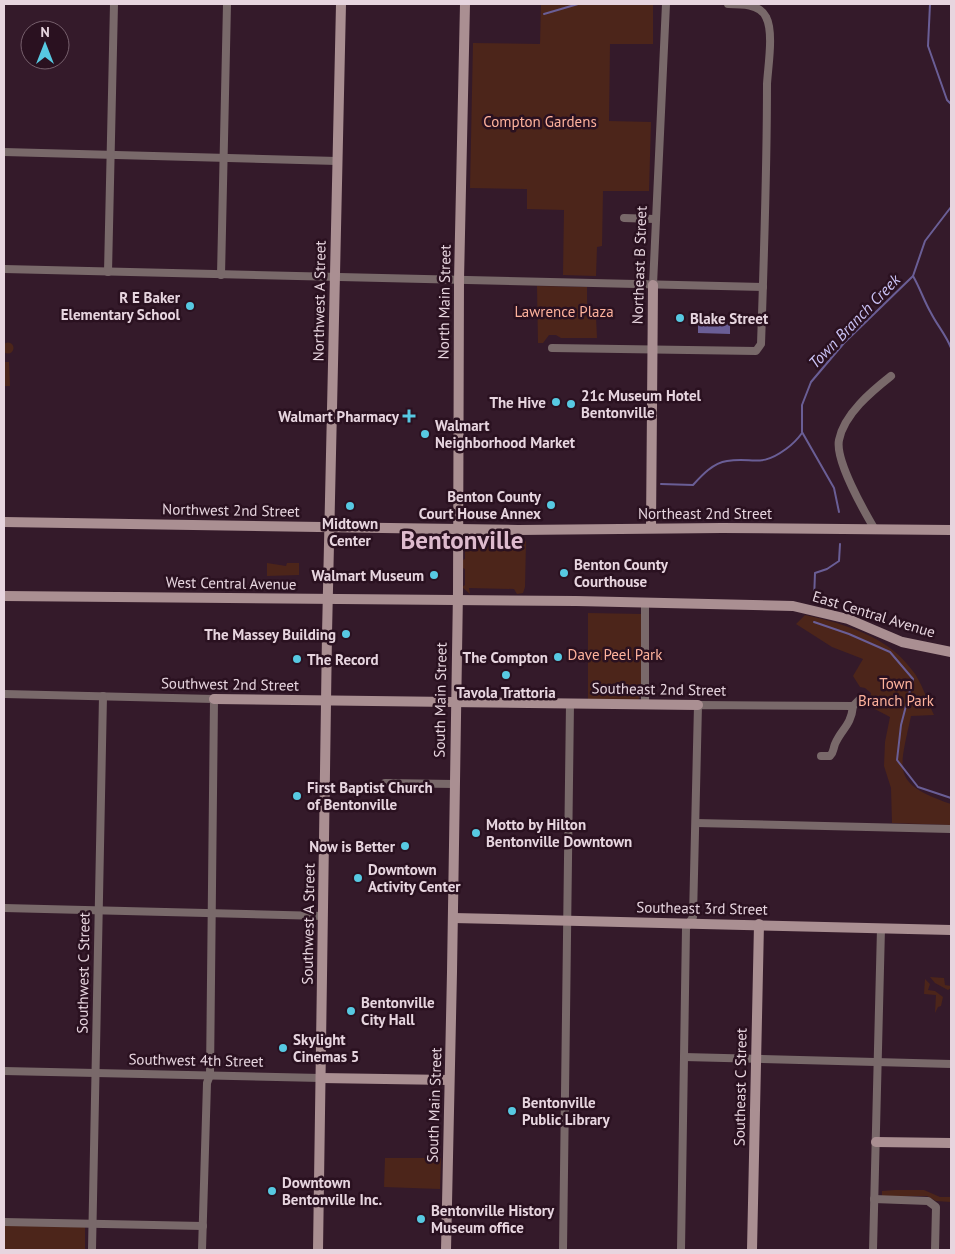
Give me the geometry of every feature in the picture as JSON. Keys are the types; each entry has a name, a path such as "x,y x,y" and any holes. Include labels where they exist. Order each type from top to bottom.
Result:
{"street":[{"path":"108,272 114,4"},
{"path":"221,275 227,4"},
{"name":"Northwest A Street","path":"328,599 340,4"},
{"name":"North Main Street","path":"458,600 459,280 465,4"},
{"name":"Northeast B Street","path":"650,528 651,349 655,219 666,4"},
{"path":"552,348 756,351 762,344 770,26 765,14 756,7 728,4"},
{"path":"4,152 337,160"},
{"path":"624,218 655,219"},
{"path":"4,269 763,287"},
{"path":"874,528 857,500 840,453 839,441 849,420 871,392 891,376"},
{"name":"Northwest 2nd Street","path":"4,522 458,529"},
{"name":"Northeast 2nd Street","path":"458,529 874,528 951,530"},
{"name":"West Central Avenue","path":"4,596 458,600"},
{"name":"Southwest A Street","path":"318,1250 328,599"},
{"name":"East Central Avenue","path":"458,600 794,606 848,619 902,642 951,652"},
{"name":"South Main Street","path":"446,1250 458,600"},
{"path":"645,602 645,704"},
{"name":"Southwest 2nd Street","path":"4,694 455,702"},
{"name":"Southwest C Street","path":"92,1250 103,696"},
{"path":"202,1250 207,1083 210,1075 214,698"},
{"path":"821,756 830,756 833,752 834,745 851,721 853,706 860,699"},
{"name":"Southeast 2nd Street","path":"455,702 853,706"},
{"path":"563,1250 570,703"},
{"path":"681,1250 686,928 693,916 698,705"},
{"path":"384,783 454,784"},
{"path":"696,824 951,829"},
{"path":"4,908 324,916"},
{"name":"Southeast 3rd Street","path":"453,918 951,930"},
{"name":"Southeast C Street","path":"752,1250 759,924"},
{"path":"873,1250 881,928"},
{"path":"684,1057 951,1064"},
{"name":"Southwest 4th Street","path":"4,1071 449,1080"},
{"path":"876,1142 951,1143"},
{"path":"874,1199 928,1201 936,1207 935,1250"},
{"path":"4,1222 203,1226"}],"green space":[{"name":"Compton Gardens","path":"541,4 653,4 653,44 610,44 609,121 651,122 649,191 603,191 602,246 597,247 596,276 563,275 564,210 527,209 527,189 470,188 473,43 540,44"},
{"name":"Lawrence Plaza","path":"537,286 587,287 587,303 596,317 597,338 561,338 556,335 549,335 543,343 538,343"},
{"path":"8,342 14,348 8,354 2,348"},
{"path":"4,362 9,362 10,386 4,386"},
{"path":"472,535 476,540 520,541 517,535 524,538 526,542 525,587 523,593 517,594 514,589 469,588 470,594 462,587 465,585 463,560 465,559 465,543 463,541 467,536"},
{"path":"267,563 286,566 287,563 299,563 299,575 267,576"},
{"name":"Dave Peel Park","path":"588,613 642,614 641,695 638,700 588,700"},
{"name":"Town Branch Park","path":"805,615 850,627 878,640 902,658 916,675 934,715 911,716 904,750 904,773 909,782 918,789 951,804 951,825 892,823 891,788 884,766 885,742 890,717 869,706 871,693 865,688 860,687 853,676 863,659 832,647 796,624"},
{"path":"930,977 944,978 945,985 951,986 951,988 948,990 935,983"},
{"path":"925,979 930,984 928,990 935,991 943,997 941,1006 938,1007 935,1013 936,995 924,994"},
{"path":"385,1158 441,1158 440,1189 384,1187"},
{"path":"924,1190 940,1197 951,1197 951,1202 936,1201 927,1196 882,1196 882,1191"},
{"path":"4,1225 85,1227 85,1250 4,1250"}],"shaded area":[{"path":"698,322 730,323 730,334 698,333"}],"waterway":[{"path":"544,14 578,4"},
{"name":"Town Branch Creek","path":"930,4 928,46 947,100 951,104"},
{"name":"Town Branch Creek","path":"839,512 834,488 802,432 802,405 811,382 844,343 913,276 925,241 951,207"},
{"path":"913,276 951,348"},
{"path":"661,484 693,485 708,470 722,462 736,460 757,461 770,458 795,442 802,433"},
{"name":"Town Branch Creek","path":"814,600 815,573 827,569 839,561 840,544"},
{"name":"Town Branch Creek","path":"814,622 849,634 890,652 913,679 901,725 897,760 918,787 951,798"}],"place":[{"name":"R E Baker Elementary School","path":"190,306"},
{"name":"Blake Street","path":"680,318"},
{"name":"The Hive","path":"556,402"},
{"name":"21c Museum Hotel Bentonville","path":"571,404"},
{"name":"Walmart Pharmacy","path":"409,416"},
{"name":"Walmart Neighborhood Market","path":"425,434"},
{"name":"Benton County Court House Annex","path":"551,505"},
{"name":"Midtown Center","path":"350,506"},
{"name":"Benton County Courthouse","path":"564,573"},
{"name":"Walmart Museum","path":"434,575"},
{"name":"The Massey Building","path":"346,634"},
{"name":"The Compton","path":"558,657"},
{"name":"The Record","path":"297,659"},
{"name":"Tavola Trattoria","path":"506,675"},
{"name":"First Baptist Church of Bentonville","path":"297,796"},
{"name":"Motto by Hilton Bentonville Downtown","path":"476,833"},
{"name":"Now is Better","path":"405,846"},
{"name":"Downtown Activity Center","path":"358,878"},
{"name":"Bentonville City Hall","path":"351,1011"},
{"name":"Skylight Cinemas 5","path":"283,1048"},
{"name":"Bentonville Public Library","path":"512,1111"},
{"name":"Downtown Bentonville Inc.","path":"272,1191"},
{"name":"Bentonville History Museum office","path":"421,1219"}],"district":[{"name":"Bentonville","path":"462,540"}]}
